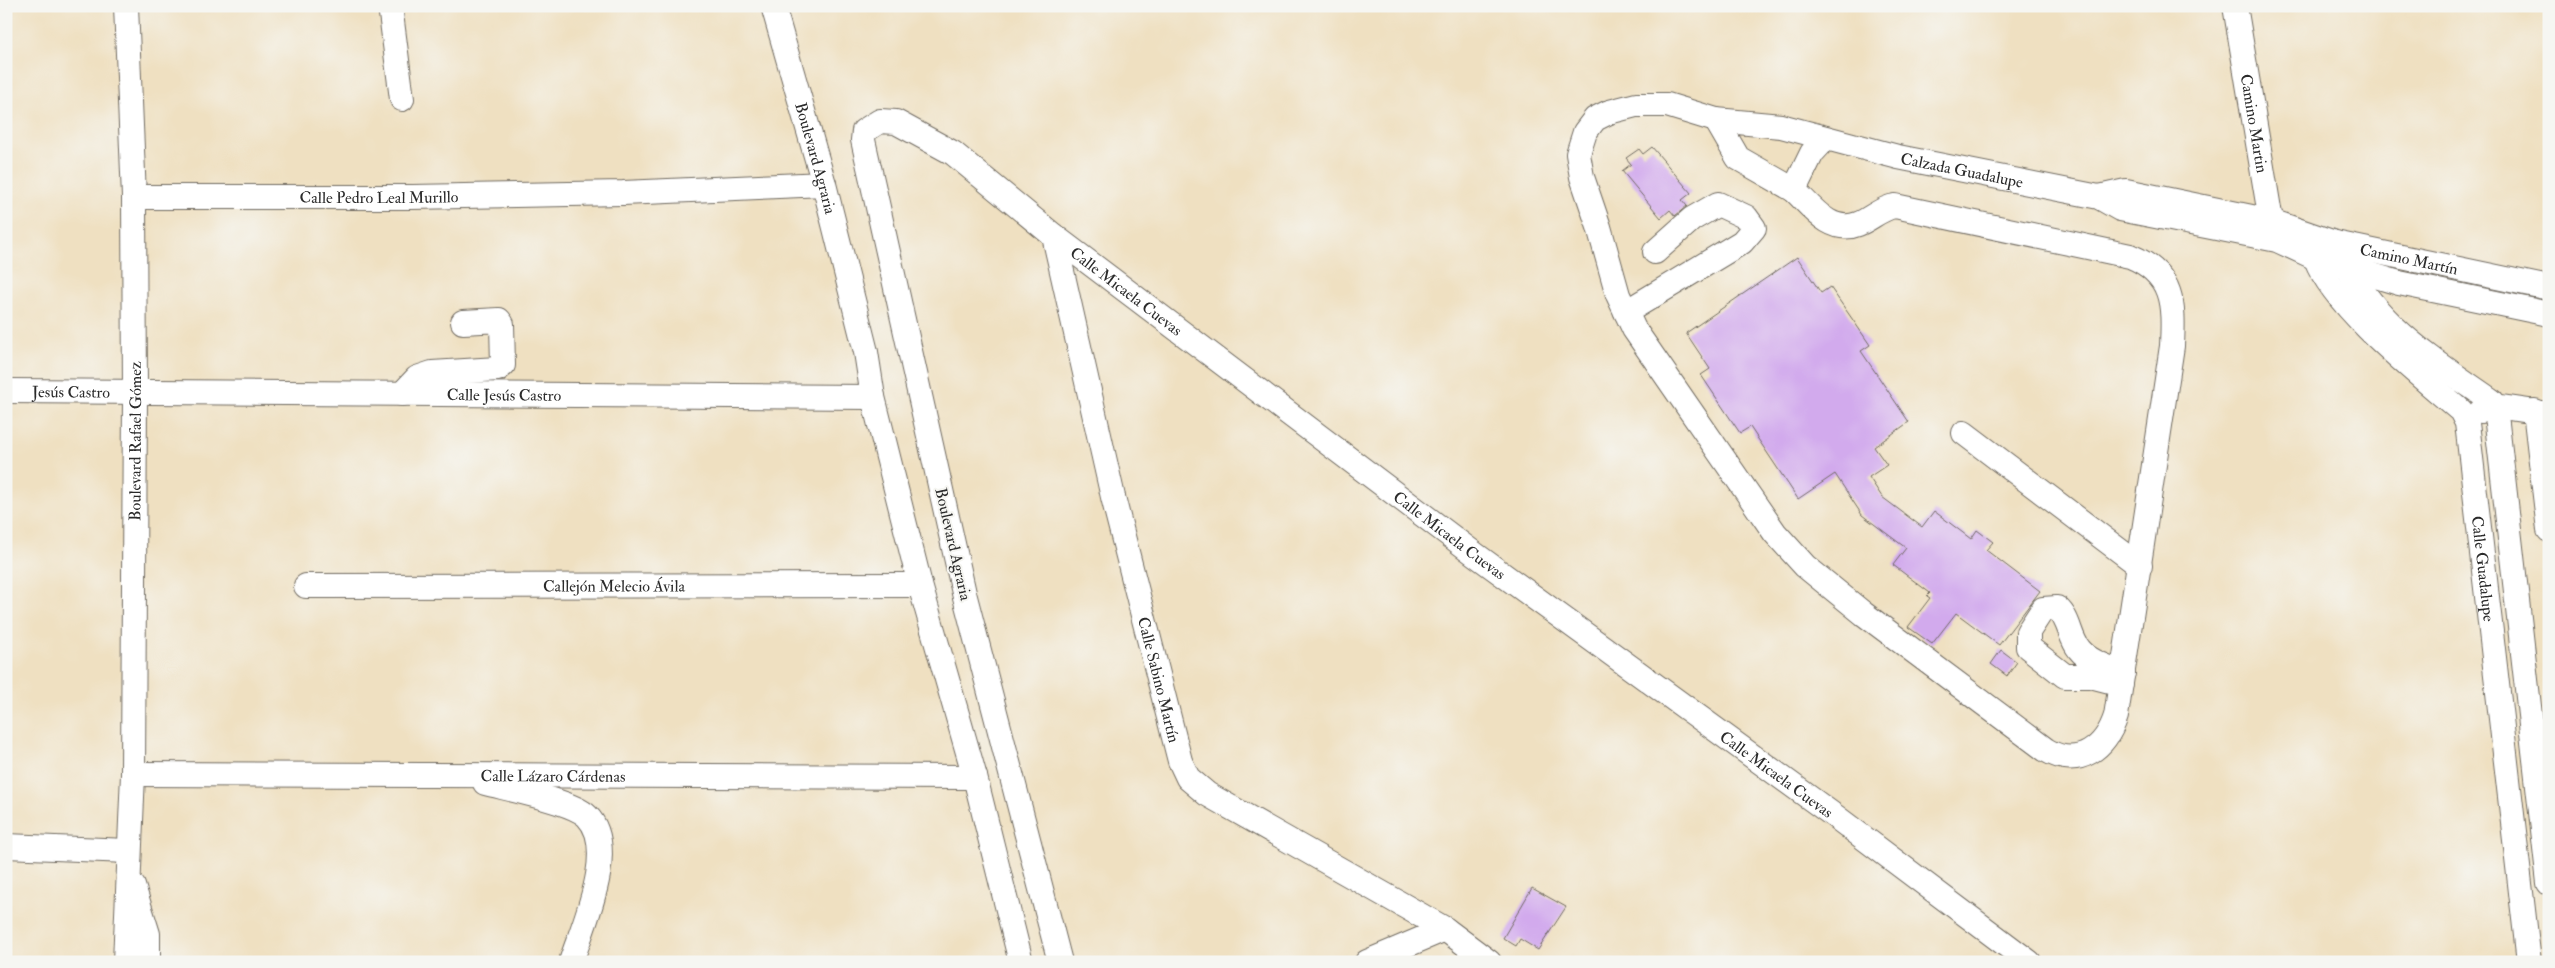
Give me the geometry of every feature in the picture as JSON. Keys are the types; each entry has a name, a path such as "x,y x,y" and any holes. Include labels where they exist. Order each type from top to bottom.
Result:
{"street":[{"name":"Boulevard Rafael Gómez","path":"126,6 134,197 135,393 133,774 128,851 126,962"},
{"path":"390,6 402,99"},
{"name":"Boulevard Agraria","path":"773,6 824,184 866,352 873,397 920,585 974,777 1021,962"},
{"name":"Camino Martin","path":"2235,6 2274,231"},
{"name":"Calzada Guadalupe","path":"1716,120 1738,158 1794,190 1823,218 1836,226 1856,225 1886,208 1895,206 2130,256 2144,262 2156,271 2169,291 2173,302 2172,346 2116,716 2106,740 2088,752 2078,756 2056,756 1864,614 1805,566 1775,534 1634,329 1618,295 1599,227 1582,177 1578,154 1585,132 1595,119 1610,112 1636,105 1667,105 1716,120 1781,126 1898,157 2099,197 2126,191 2274,231"},
{"name":"Calle Micaela Cuevas","path":"870,126 880,121 896,122 954,153 1054,236 1476,555 1836,817 2029,962"},
{"name":"Boulevard Agraria","path":"870,126 864,131 863,140 964,593 1060,962"},
{"path":"1794,190 1812,152 1825,139"},
{"name":"Calle Pedro Leal Murillo","path":"134,197 412,197 623,193 824,184"},
{"path":"1626,312 1742,242 1754,228 1746,217 1718,204 1692,218 1655,252"},
{"name":"Camino Martín","path":"2274,231 2314,247 2346,268 2407,284 2549,314"},
{"name":"Calle Sabino Martín","path":"1054,236 1114,496 1180,761 1188,778 1207,794 1445,929 1489,962"},
{"path":"2335,243 2346,268 2372,306 2414,347 2492,401 2495,406"},
{"name":"Camino Martín","path":"2314,247 2335,243 2549,288"},
{"path":"2314,247 2326,277 2358,316 2399,357 2465,416 2495,406 2542,412 2549,530"},
{"path":"402,394 416,378 432,373 498,369 503,365 502,324 498,320 463,322"},
{"name":"Jesús Castro","path":"6,391 135,393"},
{"name":"Calle Jesús Castro","path":"135,393 873,397"},
{"name":"Calle Guadalupe","path":"2495,406 2545,814 2549,883"},
{"name":"Calle Guadalupe","path":"2465,416 2529,962"},
{"path":"1964,433 2140,566"},
{"name":"Callejón Melecio Ávila","path":"306,586 920,585"},
{"name":"Calle Lázaro Cárdenas","path":"133,774 974,777"},
{"path":"454,775 566,805 586,816 597,832 601,852 598,873 571,962"},
{"path":"6,846 128,851"},
{"name":"Boulevard Rafael Gómez","path":"128,874 140,904 148,934 148,962"},
{"path":"1367,962 1445,929"}],"building":[{"path":"1652,147 1691,193 1682,200 1687,206 1675,216 1670,210 1661,218 1622,171 1631,164 1626,158 1639,149 1643,154"},
{"path":"1797,257 1821,293 1830,287 1870,345 1861,351 1909,422 1874,447 1887,465 1869,477 1882,497 1922,527 1934,511 1971,539 1977,530 1993,542 1986,550 2040,591 1999,645 1956,613 1932,644 1908,627 1930,598 1927,596 1930,593 1893,565 1906,548 1862,515 1835,474 1798,499 1750,427 1740,433 1701,375 1710,369 1686,333"},
{"path":"2001,650 2017,662 2007,676 1991,664"},
{"path":"1532,888 1566,907 1538,950 1520,939 1516,946 1503,938"}]}
